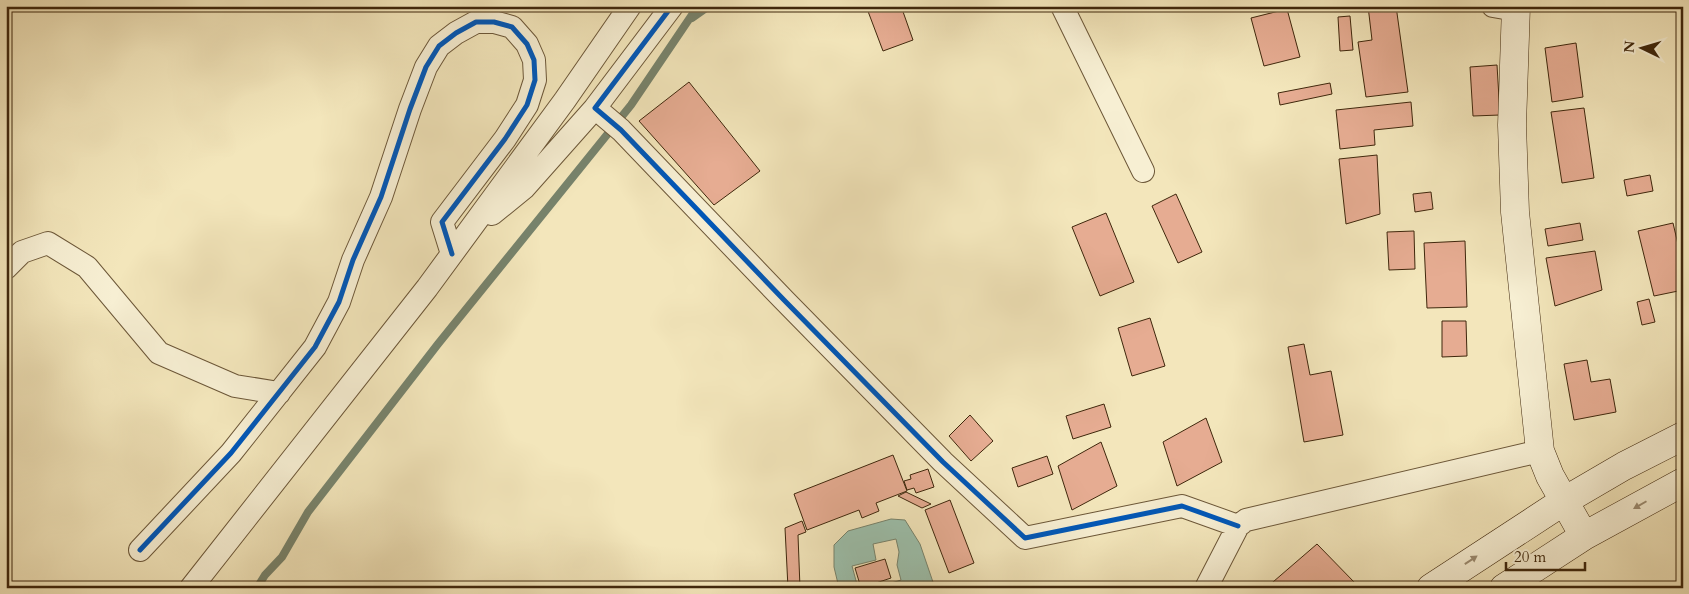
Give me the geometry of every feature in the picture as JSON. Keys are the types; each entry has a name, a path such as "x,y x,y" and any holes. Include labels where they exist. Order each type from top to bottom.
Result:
{"street":[{"path":"191,588 427,288 565,100 630,6"},
{"path":"467,233 608,118 672,6"},
{"path":"1062,6 1143,171"},
{"path":"1508,7 1516,212 1540,450 1550,476 1584,536"},
{"path":"140,550 231,453 314,347 340,302 353,260 381,198 426,67 439,46 456,33 476,22 494,22 512,27 527,44 534,60 535,80 528,105 505,139 442,222 452,254"},
{"path":"608,118 929,448 1025,538 1182,506 1238,526"},
{"path":"6,268 22,252 48,243 87,267 159,354 235,386 279,393"},
{"path":"1430,588 1564,501 1624,466 1683,436"},
{"path":"1206,588 1238,526 1246,520 1540,450"},
{"path":"1504,588 1584,536 1683,482"}],"shaded area":[{"path":"891,519 905,520 920,544 935,588 875,588 901,580 897,565 899,552 896,539 873,544 876,560 852,566 858,588 839,588 834,567 834,545 848,531"}],"building":[{"path":"866,6 901,6 913,40 883,51"},
{"path":"1368,6 1396,6 1408,92 1366,97 1358,42 1372,40"},
{"path":"1287,9 1300,57 1264,66 1251,18"},
{"path":"1350,16 1353,50 1340,51 1338,17"},
{"path":"1576,43 1583,97 1552,102 1545,48"},
{"path":"1497,65 1500,115 1473,116 1470,67"},
{"path":"689,82 760,171 714,205 639,121"},
{"path":"1330,83 1332,94 1280,105 1278,93"},
{"path":"1411,102 1413,126 1374,130 1375,145 1340,149 1336,110"},
{"path":"1584,108 1594,178 1562,183 1551,112"},
{"path":"1377,155 1380,214 1346,224 1339,159"},
{"path":"1650,175 1653,191 1627,196 1624,180"},
{"path":"1431,192 1433,209 1415,212 1413,194"},
{"path":"1176,194 1202,252 1178,263 1152,206"},
{"path":"1106,213 1134,282 1100,296 1072,227"},
{"path":"1580,223 1583,240 1548,246 1545,229"},
{"path":"1673,223 1683,266 1683,290 1654,296 1638,231"},
{"path":"1414,231 1415,269 1389,270 1387,232"},
{"path":"1465,241 1467,307 1427,308 1424,243"},
{"path":"1595,251 1602,290 1555,306 1546,258"},
{"path":"1649,299 1655,322 1642,325 1637,302"},
{"path":"1150,318 1165,366 1132,376 1118,328"},
{"path":"1442,321 1466,321 1467,356 1442,357"},
{"path":"1304,344 1310,375 1331,371 1343,435 1304,442 1288,347"},
{"path":"1587,360 1591,382 1610,379 1616,412 1574,420 1564,364"},
{"path":"1104,404 1111,427 1073,439 1066,416"},
{"path":"970,415 993,441 971,461 949,436"},
{"path":"1206,418 1222,462 1177,486 1163,442"},
{"path":"1101,442 1117,486 1072,510 1058,466"},
{"path":"893,455 907,491 876,503 879,511 862,518 859,510 807,530 794,494"},
{"path":"1047,456 1053,474 1018,487 1012,468"},
{"path":"928,469 934,487 916,493 914,488 907,490 904,481 911,479 910,475"},
{"path":"906,492 931,504 922,508 898,496"},
{"path":"950,500 974,563 949,573 925,510"},
{"path":"802,521 806,532 798,535 800,588 788,588 785,528"},
{"path":"1317,544 1355,583 1349,588 1266,588"},
{"path":"885,559 891,578 861,588 855,568"}],"waterway":[{"path":"257,588 265,575 282,557 308,512 438,344 631,105 698,6"},
{"path":"692,18 709,6"},
{"path":"1672,6 1683,7"}],"cycle path":[{"path":"672,6 595,108 621,130 943,462 1025,538 1182,506 1238,526"},
{"path":"140,550 231,453 315,347 339,302 353,260 381,197 426,67 439,46 456,33 476,22 494,22 512,27 527,44 534,60 535,80 527,105 505,139 442,222 452,254"}]}
